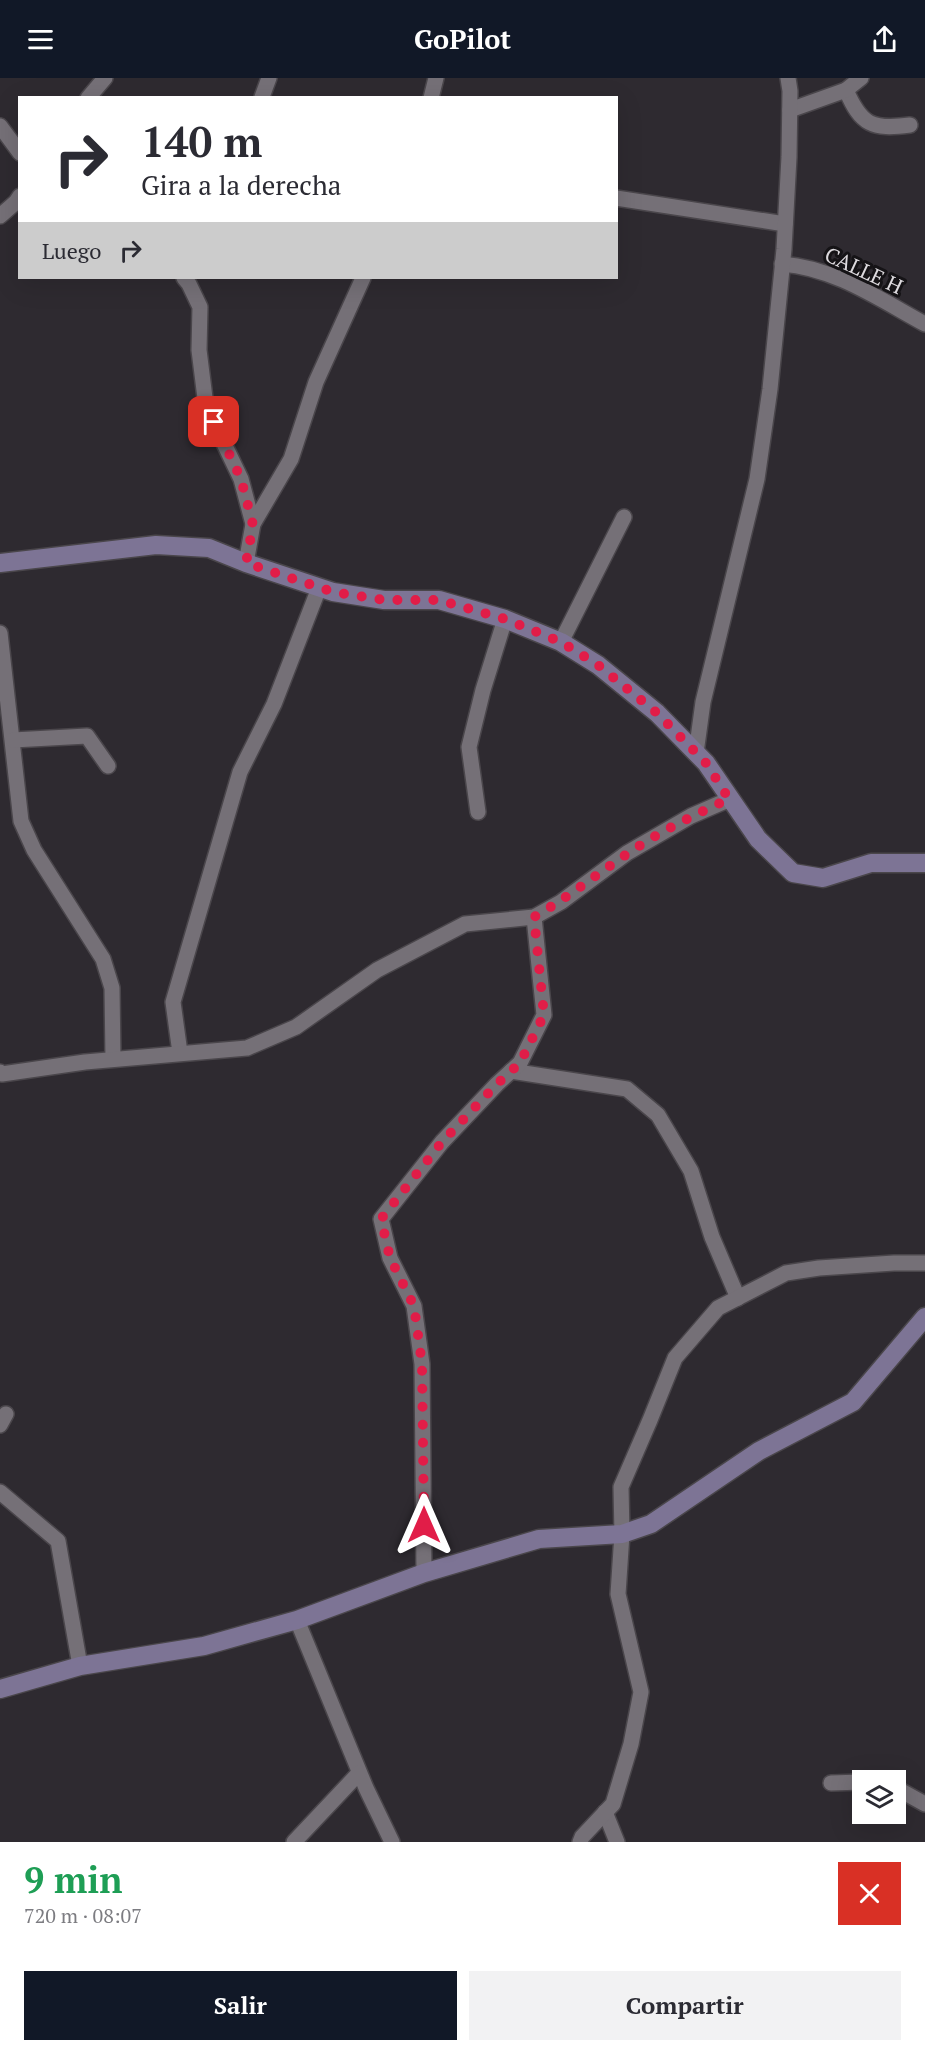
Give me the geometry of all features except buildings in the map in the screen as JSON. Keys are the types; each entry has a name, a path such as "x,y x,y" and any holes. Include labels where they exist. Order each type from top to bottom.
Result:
{"street":[{"path":"89,96 105,78"},
{"path":"262,96 269,78"},
{"path":"432,96 436,78"},
{"path":"696,753 703,702 757,480 770,389 785,224 790,110 788,78"},
{"path":"790,110 846,90 861,78"},
{"path":"846,90 854,108 865,122 889,128 910,125"},
{"path":"0,126 18,150"},
{"path":"618,198 785,224"},
{"path":"0,216 18,199"},
{"name":"CALLE H","path":"782,264 799,265 832,274 925,324"},
{"path":"185,279 200,307 199,350 206,406 241,479 253,525"},
{"path":"246,563 253,525 291,459 316,382 363,279"},
{"path":"561,642 624,517"},
{"path":"0,563 156,545 209,548 319,588 384,600 439,600 505,619 561,642 598,665 657,713 706,763 758,839 794,873 823,878 871,864 925,863"},
{"path":"180,1053 173,1002 237,782 274,704 319,588"},
{"path":"478,812 469,747 483,690 505,619"},
{"path":"0,633 2,681 13,740 21,821 34,850 103,959 112,988 113,1059"},
{"path":"13,740 87,736 108,766"},
{"path":"0,1072 2,1074 113,1059 247,1048 296,1027 377,970 465,924 534,917 561,902 627,854 691,816 729,799"},
{"path":"424,1573 422,1364 414,1306 390,1258 381,1219 442,1142 520,1063 544,1015 534,917"},
{"path":"512,1071 627,1089 658,1115 691,1172 712,1237 738,1298"},
{"path":"577,1840 613,1804 631,1744 641,1692 618,1594 622,1533 621,1486 675,1358 718,1308 786,1273 894,1263 925,1263"},
{"path":"0,1689 80,1666 204,1646 297,1620 424,1573 539,1539 622,1533 651,1524 759,1451 853,1402 925,1317"},
{"path":"0,1492 58,1541 80,1666"},
{"path":"297,1620 359,1773 392,1842"},
{"path":"294,1842 359,1773"},
{"path":"831,1783 852,1782"},
{"path":"906,1794 925,1804"},
{"path":"605,1812 617,1842"}],"route":[{"path":"214,422 241,479 253,525 246,563 333,592 384,600 439,600 505,619 561,642 598,665 657,713 706,763 729,799 691,816 627,854 561,902 534,917 544,1015 520,1063 442,1142 381,1219 390,1258 414,1306 422,1364 424,1525"}]}
